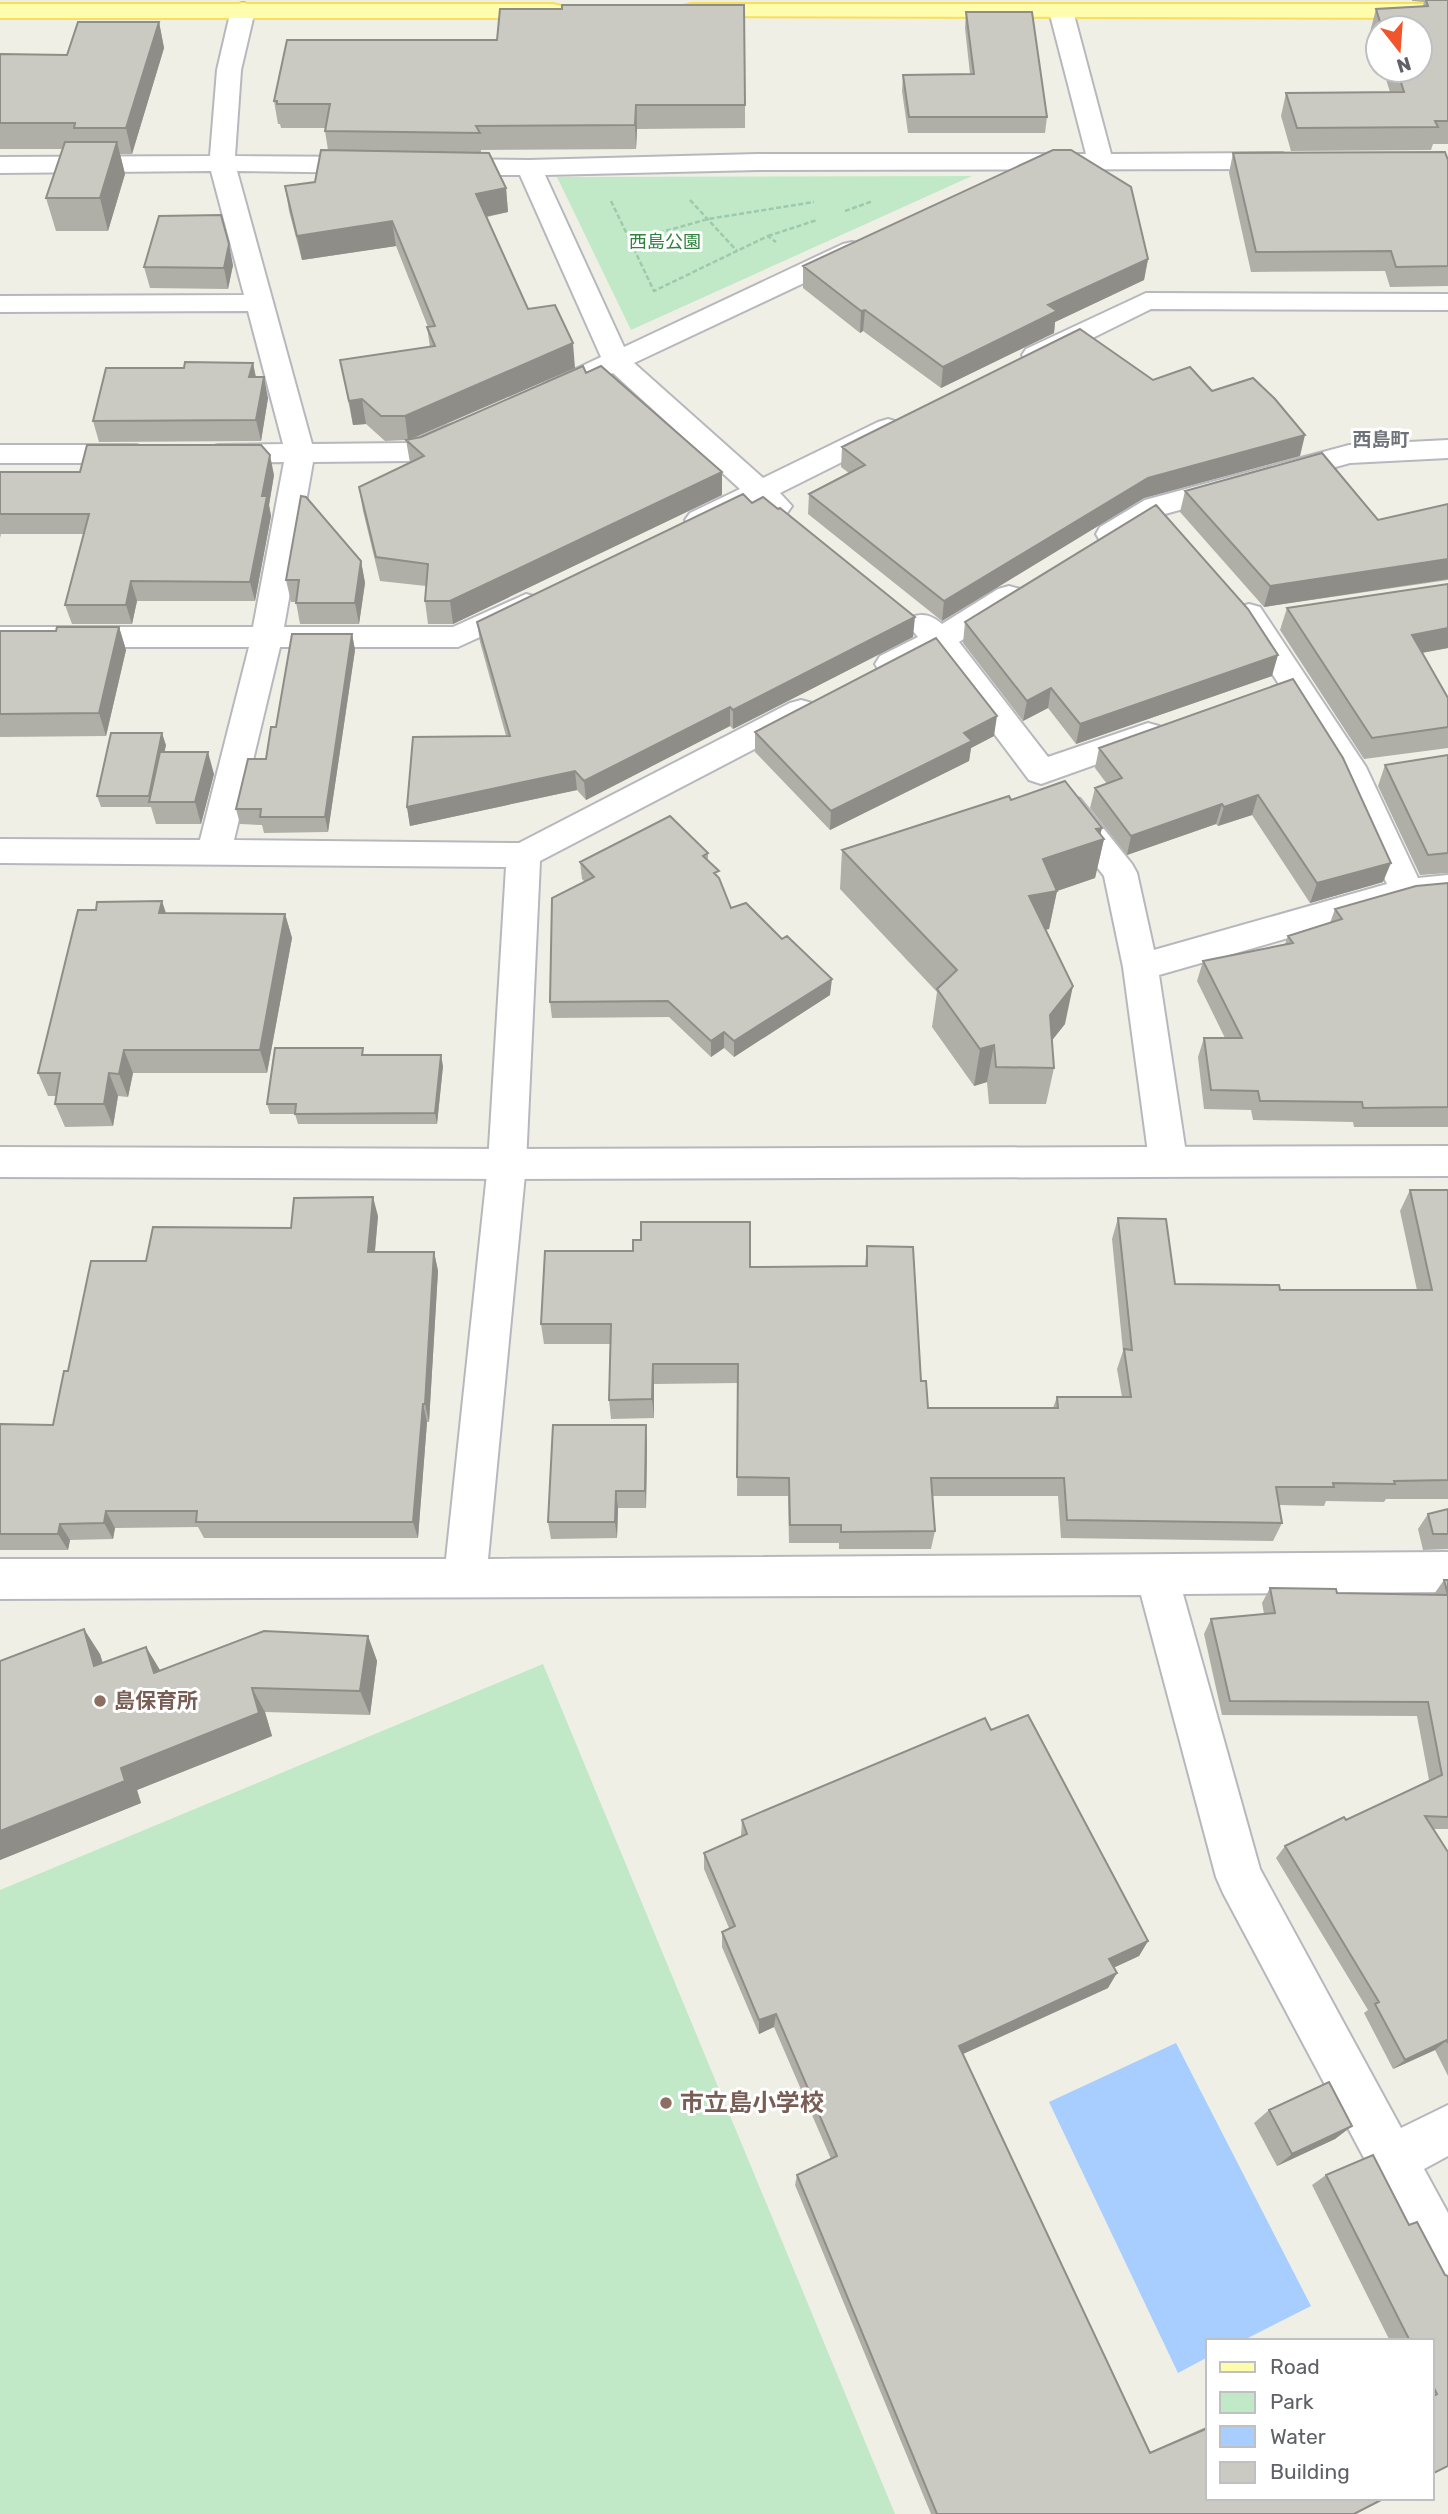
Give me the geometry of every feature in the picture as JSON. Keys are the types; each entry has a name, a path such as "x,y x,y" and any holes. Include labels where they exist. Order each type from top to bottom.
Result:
{"main road":[{"path":"0,11 576,10"},
{"path":"673,10 1448,10"}],"street":[{"path":"214,852 267,636 299,454 222,163 229,70 243,10"},
{"path":"1062,11 1100,160"},
{"path":"991,187 1052,160"},
{"path":"418,166 529,168 758,162 1309,161"},
{"path":"0,165 222,163 390,166"},
{"path":"529,168 617,362 760,492 802,526"},
{"path":"528,401 617,362 872,241"},
{"path":"1009,368 1146,300 1448,302"},
{"path":"0,304 261,303"},
{"path":"671,534 909,418"},
{"path":"0,454 413,452 477,424"},
{"path":"1087,549 1165,518 1349,454 1448,449"},
{"path":"867,677 940,639 1031,583"},
{"path":"1228,590 1270,619 1282,687 1368,773 1407,891"},
{"path":"0,637 458,636 546,594"},
{"path":"898,604 940,639 1120,873 1140,967 1168,1160"},
{"path":"0,851 524,855 830,696"},
{"path":"1041,772 1181,723"},
{"path":"465,1579 507,1164 524,855"},
{"path":"1140,967 1407,891 1448,888"},
{"path":"0,1162 197,1160 507,1164 1448,1161"},
{"path":"0,1579 465,1579 1448,1572"},
{"path":"1157,1575 1239,1877 1448,2264"},
{"path":"1391,2159 1448,2130"}],"path":[{"path":"684,193 737,251"},
{"path":"609,196 654,291 768,236 820,219"},
{"path":"833,215 873,202"},
{"path":"630,241 708,219"},
{"path":"768,236 815,268"}],"green space":[{"name":"西島公園","path":"972,176 631,330 557,177"},
{"path":"543,1664 895,2514 0,2514 0,1890"}],"water":[{"path":"1176,2043 1311,2306 1246,2339 1206,2339 1206,2358 1178,2373 1049,2102"}],"building":[{"path":"1426,0 1448,0 1448,121 1435,121 1438,127 1297,128 1286,93 1404,92 1401,84 1434,84 1434,14 1378,14 1376,9 1428,6"},
{"path":"562,5 744,5 745,105 636,105 635,125 476,126 480,133 325,131 330,104 277,104 277,101 274,101 287,40 497,40 500,9 562,9"},
{"path":"966,12 1032,12 1047,117 909,117 903,75 974,74"},
{"path":"78,22 159,22 126,128 74,128 75,123 0,123 0,54 67,55"},
{"path":"65,142 117,142 100,198 46,198"},
{"path":"321,150 489,153 506,188 476,194 528,309 555,305 573,343 405,416 381,416 362,399 349,401 340,360 435,346 427,327 435,326 392,221 297,236 285,186 315,182"},
{"path":"1053,150 1071,150 1131,187 1148,259 1048,305 1057,311 943,367 865,310 861,311 803,266"},
{"path":"1445,152 1448,160 1448,266 1396,267 1391,251 1256,252 1233,153"},
{"path":"221,215 229,244 224,268 144,267 159,216"},
{"path":"1080,329 1153,380 1190,367 1212,391 1253,378 1305,435 1148,478 944,601 809,494 865,465 842,447"},
{"path":"185,362 253,363 249,377 264,377 256,420 93,421 106,368 184,368"},
{"path":"583,366 586,373 601,366 722,472 450,601 425,601 428,564 376,557 359,487 424,456 406,440 421,437"},
{"path":"87,445 261,445 270,455 262,496 267,496 250,582 131,581 126,605 65,605 89,514 0,514 0,472 80,472"},
{"path":"1322,453 1378,520 1448,504 1448,559 1270,586 1185,491"},
{"path":"743,494 752,503 763,497 780,508 915,617 733,710 730,707 584,781 575,771 407,807 413,737 510,736 477,622"},
{"path":"301,496 306,497 361,561 355,603 296,603 299,580 286,580"},
{"path":"1156,505 1248,609 1278,655 1080,724 1051,688 1027,701 965,622"},
{"path":"1448,584 1448,628 1412,635 1448,698 1448,727 1372,738 1287,608"},
{"path":"57,627 119,627 99,713 0,714 0,631 56,631"},
{"path":"292,634 352,634 325,817 260,817 261,809 236,809 248,759 266,759 271,727 276,727"},
{"path":"936,638 997,716 964,733 972,741 831,811 755,732"},
{"path":"1293,679 1343,758 1391,863 1317,883 1258,795 1224,807 1222,804 1131,836 1095,788 1122,778 1099,748"},
{"path":"111,733 162,733 149,796 97,796"},
{"path":"160,752 208,752 195,802 149,802"},
{"path":"1448,755 1448,853 1428,855 1385,765"},
{"path":"1065,781 1102,828 1096,829 1104,839 1043,859 1057,891 1029,896 1073,986 1050,1015 1054,1068 996,1067 994,1045 980,1049 937,989 957,970 842,850 1009,796 1011,800"},
{"path":"670,816 708,853 703,856 719,871 714,873 719,878 731,908 746,903 782,939 787,936 832,979 734,1041 724,1032 711,1041 668,1001 550,1002 552,898 594,877 580,862"},
{"path":"1448,883 1448,1107 1363,1108 1362,1102 1260,1101 1258,1091 1211,1090 1204,1038 1242,1038 1203,961 1293,943 1288,936 1342,919 1335,909 1416,886"},
{"path":"162,901 159,913 285,914 260,1050 124,1050 119,1074 109,1073 104,1104 55,1104 60,1073 38,1073 78,910 96,910 97,902"},
{"path":"275,1048 363,1048 362,1055 441,1055 435,1113 295,1114 296,1104 267,1104"},
{"path":"1410,1190 1448,1190 1448,1480 1394,1481 1395,1484 1333,1483 1334,1487 1276,1487 1282,1523 1067,1520 1064,1478 931,1478 935,1531 841,1532 841,1525 790,1525 789,1478 737,1477 738,1364 653,1364 652,1399 609,1400 611,1324 541,1324 545,1251 633,1251 633,1240 641,1240 641,1222 750,1222 750,1267 867,1266 867,1246 913,1247 921,1381 926,1381 928,1408 1058,1408 1057,1397 1131,1397 1124,1349 1132,1350 1118,1218 1166,1219 1175,1284 1279,1285 1280,1290 1432,1290"},
{"path":"373,1197 368,1252 434,1252 425,1404 413,1522 196,1522 197,1511 106,1511 104,1523 60,1524 58,1534 0,1534 0,1424 53,1425 64,1371 68,1371 91,1261 146,1261 153,1227 291,1228 294,1198"},
{"path":"553,1425 646,1425 645,1491 616,1491 615,1522 548,1522"},
{"path":"1448,1509 1448,1534 1433,1534 1428,1514"},
{"path":"1270,1588 1336,1589 1337,1593 1448,1595 1448,1817 1425,1816 1448,1852 1448,2043 1447,2040 1405,2060 1375,2004 1379,2002 1285,1846 1344,1817 1346,1820 1442,1775 1428,1702 1230,1701 1211,1619 1275,1613"},
{"name":"島保育所","path":"84,1629 94,1666 146,1647 154,1673 264,1631 368,1636 360,1691 252,1688 259,1713 121,1768 125,1781 0,1831 0,1661"},
{"path":"1028,1715 1148,1941 1109,1959 1117,1973 959,2046 1150,2453 1206,2429 1206,2500 1381,2500 1354,2514 937,2514 797,2175 837,2156 776,2014 759,2020 722,1932 735,1926 704,1853 747,1834 742,1820 985,1718 991,1730"},
{"path":"1329,2082 1352,2126 1292,2154 1269,2110"},
{"path":"1373,2155 1409,2225 1417,2222 1445,2275 1448,2276 1448,2466 1434,2473 1434,2396 1437,2394 1434,2388 1434,2339 1409,2339 1326,2175"}],"place":[{"name":"島保育所","path":"100,1701"},
{"name":"市立島小学校","path":"666,2103"}],"district":[{"name":"西島町","path":"1381,439"}]}
